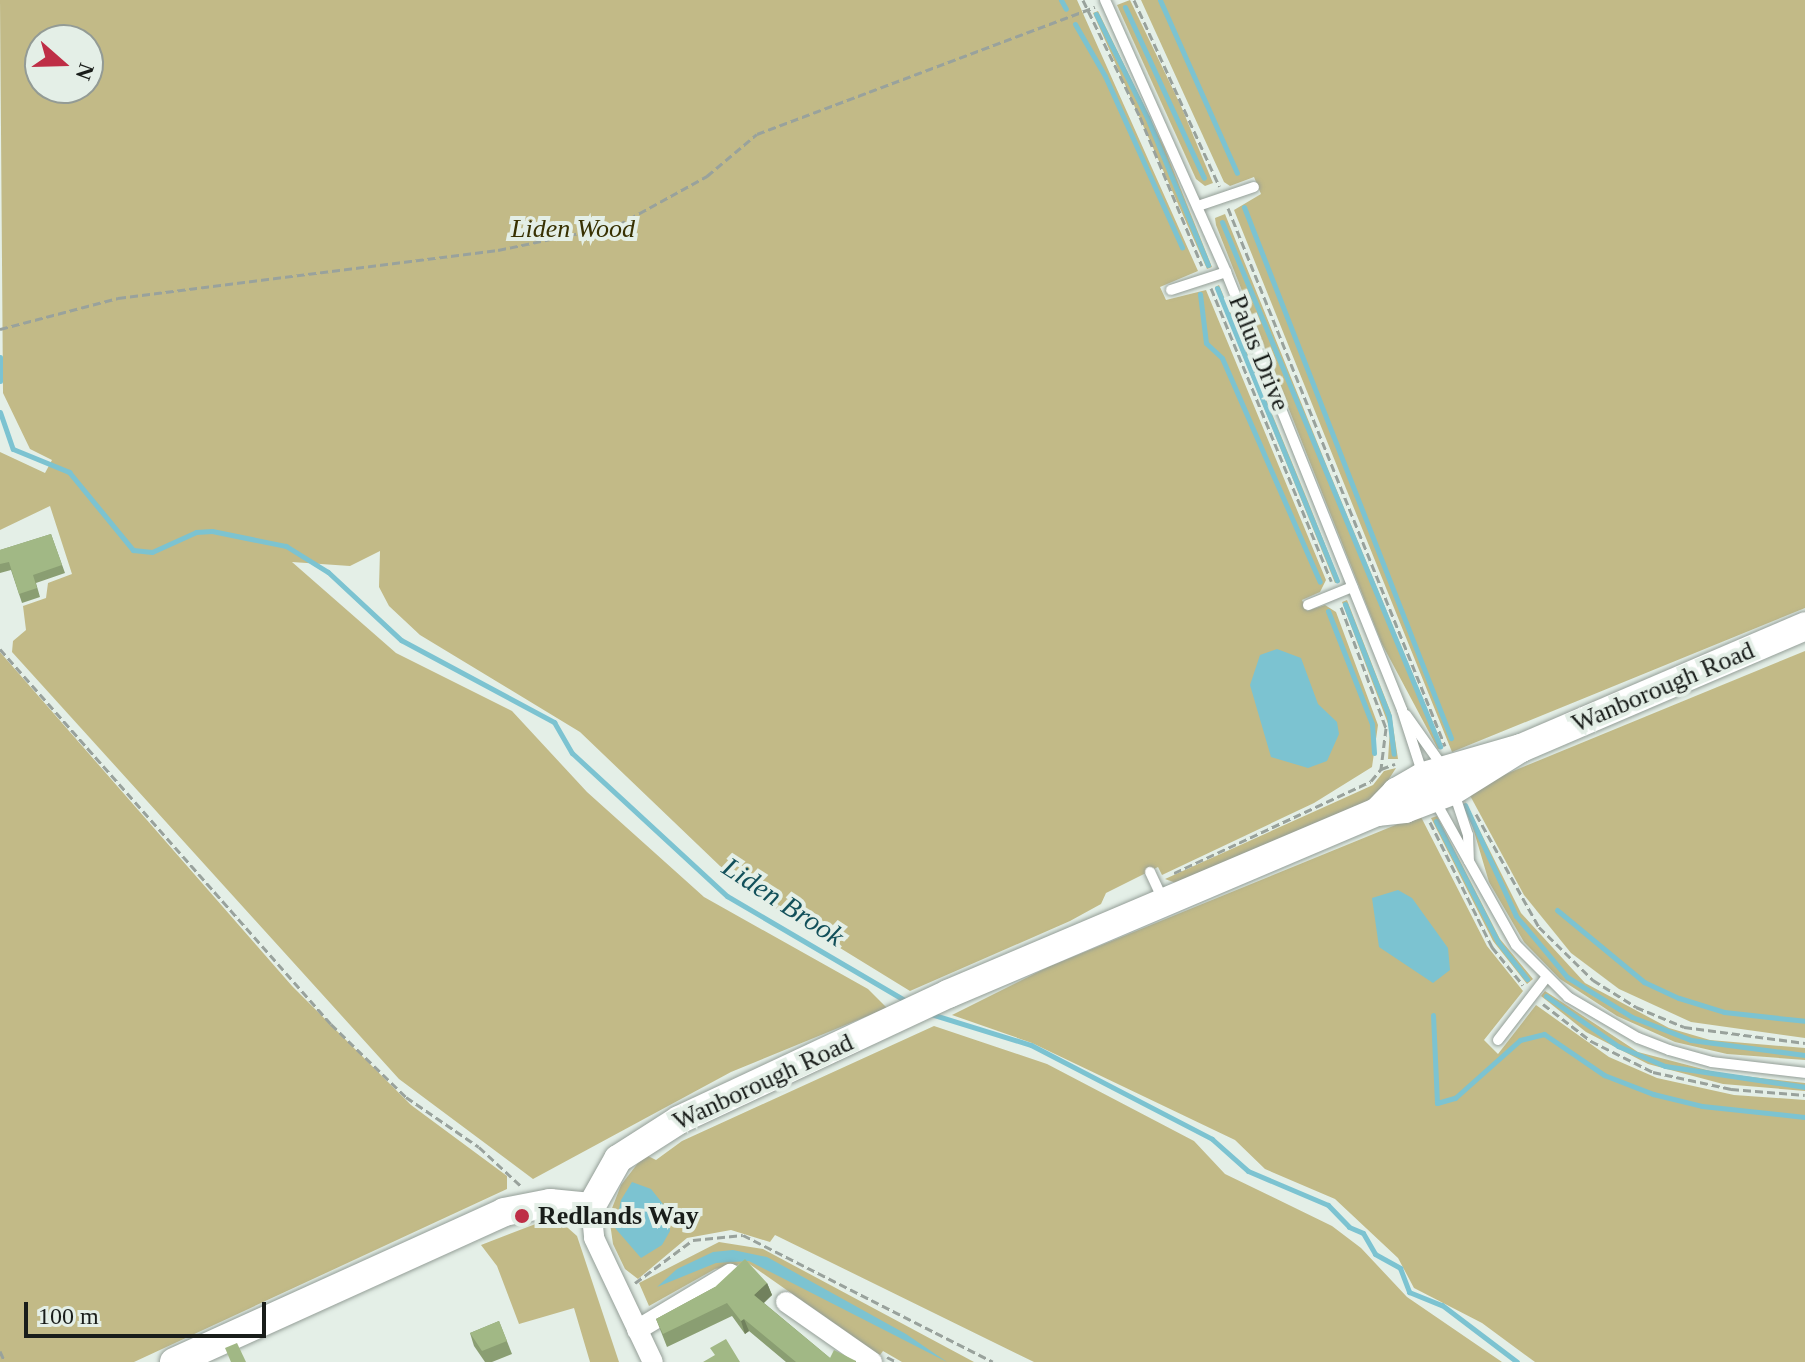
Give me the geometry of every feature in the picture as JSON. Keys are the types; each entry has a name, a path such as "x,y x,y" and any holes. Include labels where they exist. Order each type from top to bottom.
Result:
{"street":[{"name":"Wanborough Road","path":"591,1207 618,1159 656,1132 901,1018 1157,886 1377,812 1396,792 1446,782 1805,626"},
{"path":"174,1362 504,1212 550,1203 591,1207 594,1238 653,1362"},
{"path":"637,1330 730,1274"},
{"path":"786,1302 872,1362"}],"lane":[{"name":"Palus Drive","path":"1106,1 1226,272 1402,710 1446,782 1468,835 1469,861"},
{"path":"1198,206 1254,187"},
{"path":"1171,290 1226,272"},
{"path":"1308,605 1352,587"},
{"name":"Palus Drive","path":"1402,710 1446,782 1469,861 1516,945 1546,978 1602,1019 1669,1050 1712,1062 1805,1073"},
{"path":"1498,1040 1546,978"}],"path":[{"path":"1083,0 1207,278 1336,593 1386,728 1381,769"},
{"path":"1134,0 1223,197 1446,782 1539,927 1593,980 1636,1007 1684,1027 1805,1043"},
{"path":"0,329 118,298 498,250 618,225 707,176 757,134 1106,1"},
{"path":"0,649 331,1024 406,1097 517,1180"},
{"path":"1157,886 1371,781 1381,769 1395,764"},
{"path":"620,1296 693,1240 743,1235 993,1362"},
{"path":"0,1351 5,1362"}],"green space":[{"name":"Liden Wood","path":"0,0 1077,0 1198,271 1160,287 1166,300 1206,290 1326,580 1320,592 1302,600 1307,611 1325,605 1336,612 1378,725 1372,767 1314,803 1162,875 1158,867 1106,893 1101,904 1070,921 910,991 744,889 580,732 420,635 389,606 379,587 380,551 350,566 292,562 396,653 512,711 587,792 704,897 868,989 887,1008 731,1072 533,1179 399,1079 12,652 13,641 26,630 23,606 46,598 48,583 72,574 50,506 0,530 0,452 45,473 52,460 30,449 3,393"},
{"path":"1130,0 1181,106 1213,183 1205,186 1196,179 1117,5"},
{"path":"1141,0 1805,0 1805,608 1452,752 1234,210 1261,194 1254,177 1230,186 1224,182"},
{"path":"1098,11 1164,147 1212,267 1207,269 1093,13"},
{"path":"1225,214 1443,747 1438,749 1382,644 1216,225 1215,218"},
{"path":"1219,285 1340,582 1335,583 1215,287"},
{"path":"1347,600 1391,713 1398,759 1388,759 1390,729 1342,602"},
{"path":"1805,651 1805,1038 1691,1022 1619,989 1571,953 1524,895 1467,790"},
{"path":"0,652 292,986 411,1105 507,1176 507,1189 134,1362 0,1362"},
{"path":"1396,768 1378,796 1364,803 1176,883 1165,879 1373,785 1384,771"},
{"path":"1465,801 1521,913 1585,983 1669,1028 1710,1040 1805,1048 1805,1060 1727,1054 1675,1042 1617,1016 1560,979 1524,942 1489,882"},
{"path":"1420,815 1487,946 1523,991 1484,1040 1498,1054 1536,1005 1609,1057 1657,1078 1734,1095 1805,1100 1805,1362 1535,1362 1482,1323 1414,1288 1398,1258 1335,1199 1265,1169 1235,1140 1032,1043 952,1015 1048,967"},
{"path":"1437,816 1500,939 1533,979 1527,984 1493,941 1431,818"},
{"path":"1545,991 1638,1052 1718,1073 1805,1083 1805,1091 1723,1084 1648,1064 1586,1032 1541,996"},
{"path":"934,1026 1047,1064 1194,1141 1225,1174 1332,1226 1361,1248 1407,1297 1502,1362 1034,1362 775,1235 770,1242 731,1230 687,1238 638,1279 625,1269 613,1244 609,1216 621,1185 638,1163 648,1156 656,1160 682,1141"},
{"path":"546,1220 559,1220 577,1236 619,1362 590,1362 574,1308 519,1324 497,1266 481,1245"},
{"path":"719,1242 763,1249 974,1362 902,1362 883,1351 880,1355 838,1332 841,1328 748,1263 715,1269 649,1306 639,1283"}],"water":[{"path":"1277,649 1301,658 1318,704 1337,722 1339,734 1327,761 1308,768 1271,757 1250,685 1260,655"},
{"path":"1398,890 1412,898 1448,948 1450,970 1433,983 1379,947 1372,898"},
{"path":"632,1182 651,1189 667,1209 670,1231 662,1245 641,1258 615,1228 621,1200"},
{"path":"733,1250 767,1257 906,1334 947,1362 749,1261 716,1263 657,1287 677,1269 713,1252"}],"building":[{"path":"51,534 62,565 33,575 37,588 19,594 9,562 0,564 0,550"},
{"path":"745,1259 767,1283 754,1295 830,1358 834,1350 856,1361 796,1362 744,1319 741,1321 727,1303 663,1334 656,1319 715,1287"},
{"path":"499,1321 507,1341 482,1351 470,1333"},
{"path":"726,1339 740,1362 703,1362 715,1355 710,1348"},
{"path":"237,1343 246,1362 231,1362 225,1348"}],"waterway":[{"path":"1061,0 1066,9"},
{"path":"1160,0 1237,173"},
{"path":"1125,7 1204,178"},
{"path":"1096,14 1147,117 1208,265"},
{"path":"1075,24 1105,76 1182,247"},
{"path":"1244,207 1451,738"},
{"path":"1222,222 1440,746"},
{"path":"1217,288 1337,580"},
{"path":"1200,294 1206,343 1222,358 1320,582"},
{"name":"Liden Brook","path":"0,357 0,381"},
{"name":"Liden Brook","path":"0,412 13,449 69,472 133,550 152,552 196,532 212,531 286,546 328,572 401,640 554,722 572,753 727,896 908,1002"},
{"path":"1345,604 1389,716 1394,754"},
{"path":"1328,611 1372,724 1374,753"},
{"path":"1465,805 1516,916 1567,977 1632,1017 1691,1040 1805,1055"},
{"path":"1436,821 1498,942 1527,979"},
{"path":"1557,910 1644,982 1679,998 1724,1012 1805,1021"},
{"path":"1546,996 1618,1046 1665,1066 1805,1087"},
{"name":"Liden Brook","path":"931,1014 1031,1045 1212,1139 1248,1171 1328,1205 1349,1227 1363,1233 1375,1254 1400,1268 1409,1292 1442,1305 1517,1362"},
{"path":"1433,1015 1437,1103 1455,1098 1520,1040 1544,1034 1604,1075 1653,1094 1702,1106 1805,1117"}],"place":[{"name":"Redlands Way","path":"522,1216"}]}
